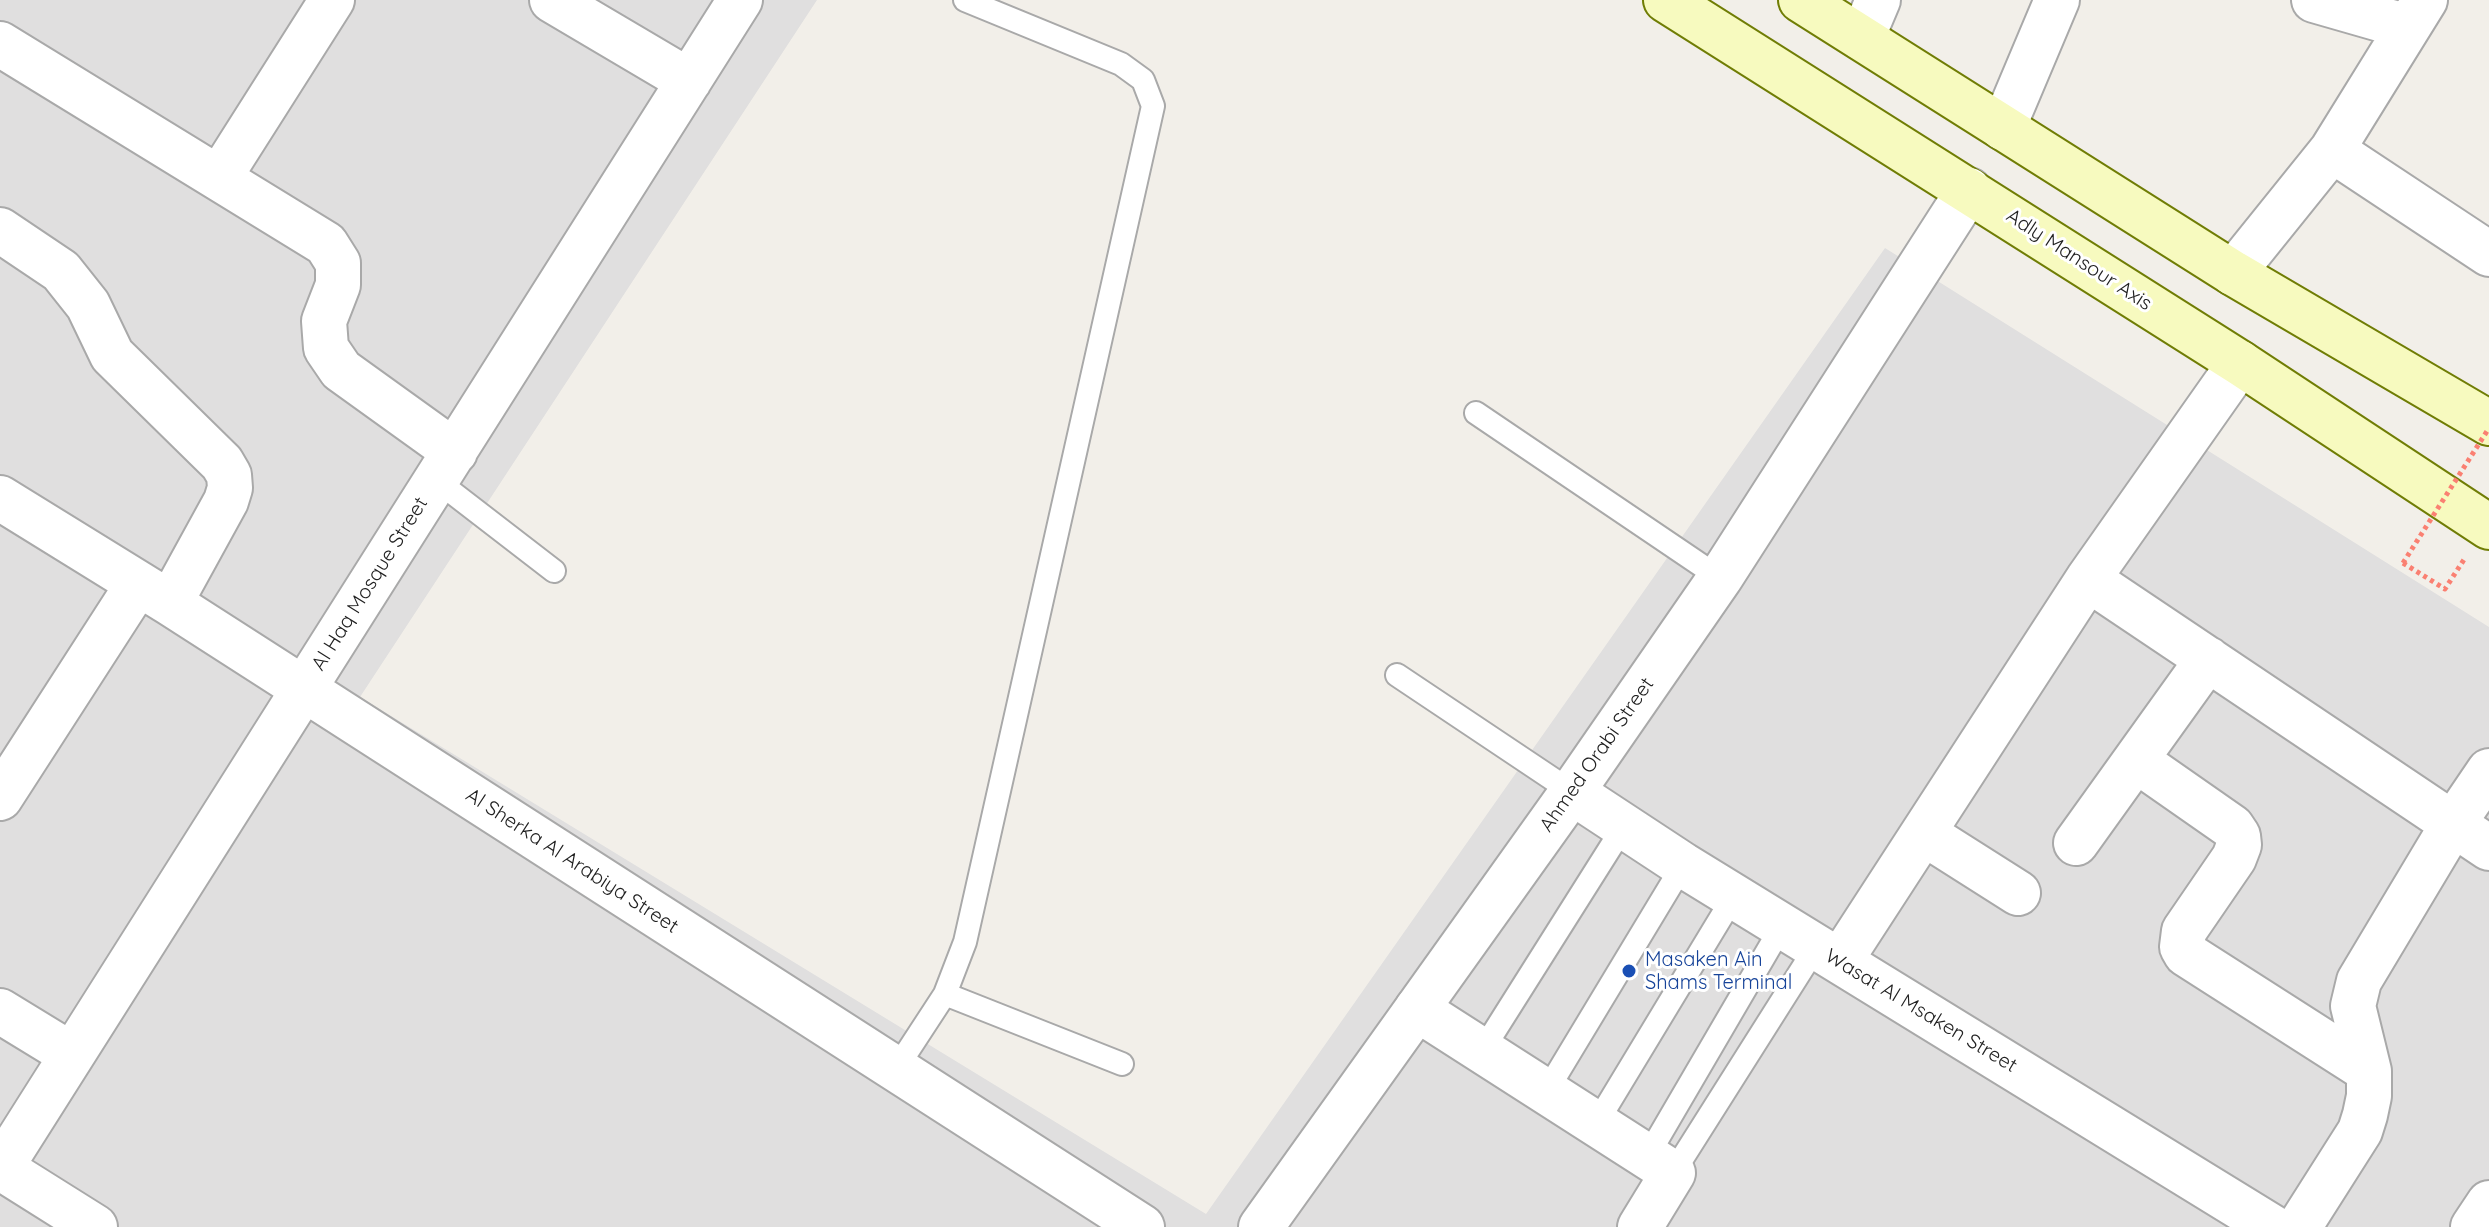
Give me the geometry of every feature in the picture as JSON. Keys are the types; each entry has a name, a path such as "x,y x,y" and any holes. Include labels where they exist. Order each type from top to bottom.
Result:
{"main road":[{"name":"Adly Mansour Axis","path":"1666,0 2240,363 2489,527"},
{"path":"1801,0 1870,19 2003,128 2233,273 2489,426"}],"street":[{"path":"219,178 332,0"},
{"path":"552,0 689,81"},
{"name":"Al Haq Mosque Street","path":"0,1168 740,0"},
{"path":"2003,128 2057,0"},
{"path":"2233,273 2332,150 2416,14 2314,0"},
{"path":"0,44 326,244 338,263 338,285 324,321 326,348 341,370 445,466"},
{"path":"2332,150 2489,254"},
{"name":"Ahmed Orabi Street","path":"1261,1227 1572,792 1720,578 1969,190"},
{"path":"0,230 61,271 88,305 112,355 222,463 229,475 230,488 226,501 0,798"},
{"path":"1813,945 1925,834 2088,579 2240,363"},
{"name":"Al Sherka Al Arabiya Street","path":"5,512 154,593 896,1069 1114,1220"},
{"path":"2088,579 2489,848"},
{"path":"2076,843 2208,659"},
{"path":"2136,760 2232,827 2238,836 2239,845 2234,858 2184,931 2181,938 2186,954 2369,1071"},
{"path":"2299,1227 2360,1131 2369,1096 2369,1071 2353,1006 2359,981 2453,824 2489,771"},
{"name":"Wasat Al Msaken Street","path":"1572,792 1683,865 2272,1227"},
{"path":"1925,834 2018,893"},
{"path":"1417,1009 1660,1165 1640,1227"},
{"path":"0,1011 72,1055"},
{"path":"0,1168 73,1221"},
{"path":"2473,1227 2489,1203"}],"lane":[{"path":"896,1069 945,994 965,942 1153,106 1143,80 1121,64 965,0"},
{"path":"1476,413 1720,578"},
{"path":"445,466 554,571"},
{"path":"1397,675 1572,792"},
{"path":"1482,1051 1624,826"},
{"path":"1546,1092 1683,865"},
{"path":"1596,1124 1734,896"},
{"path":"1660,1165 1813,945"},
{"path":"1660,1165 1813,945"},
{"path":"945,994 1122,1064"}],"path":[{"path":"2445,589 2403,563 2489,426"}],"shaded area":[{"path":"0,0 817,0 360,697 1206,1214 1885,248 2489,627 2489,1227 0,1227"}],"place":[{"name":"Masaken Ain Shams Terminal","path":"1629,971"}]}
